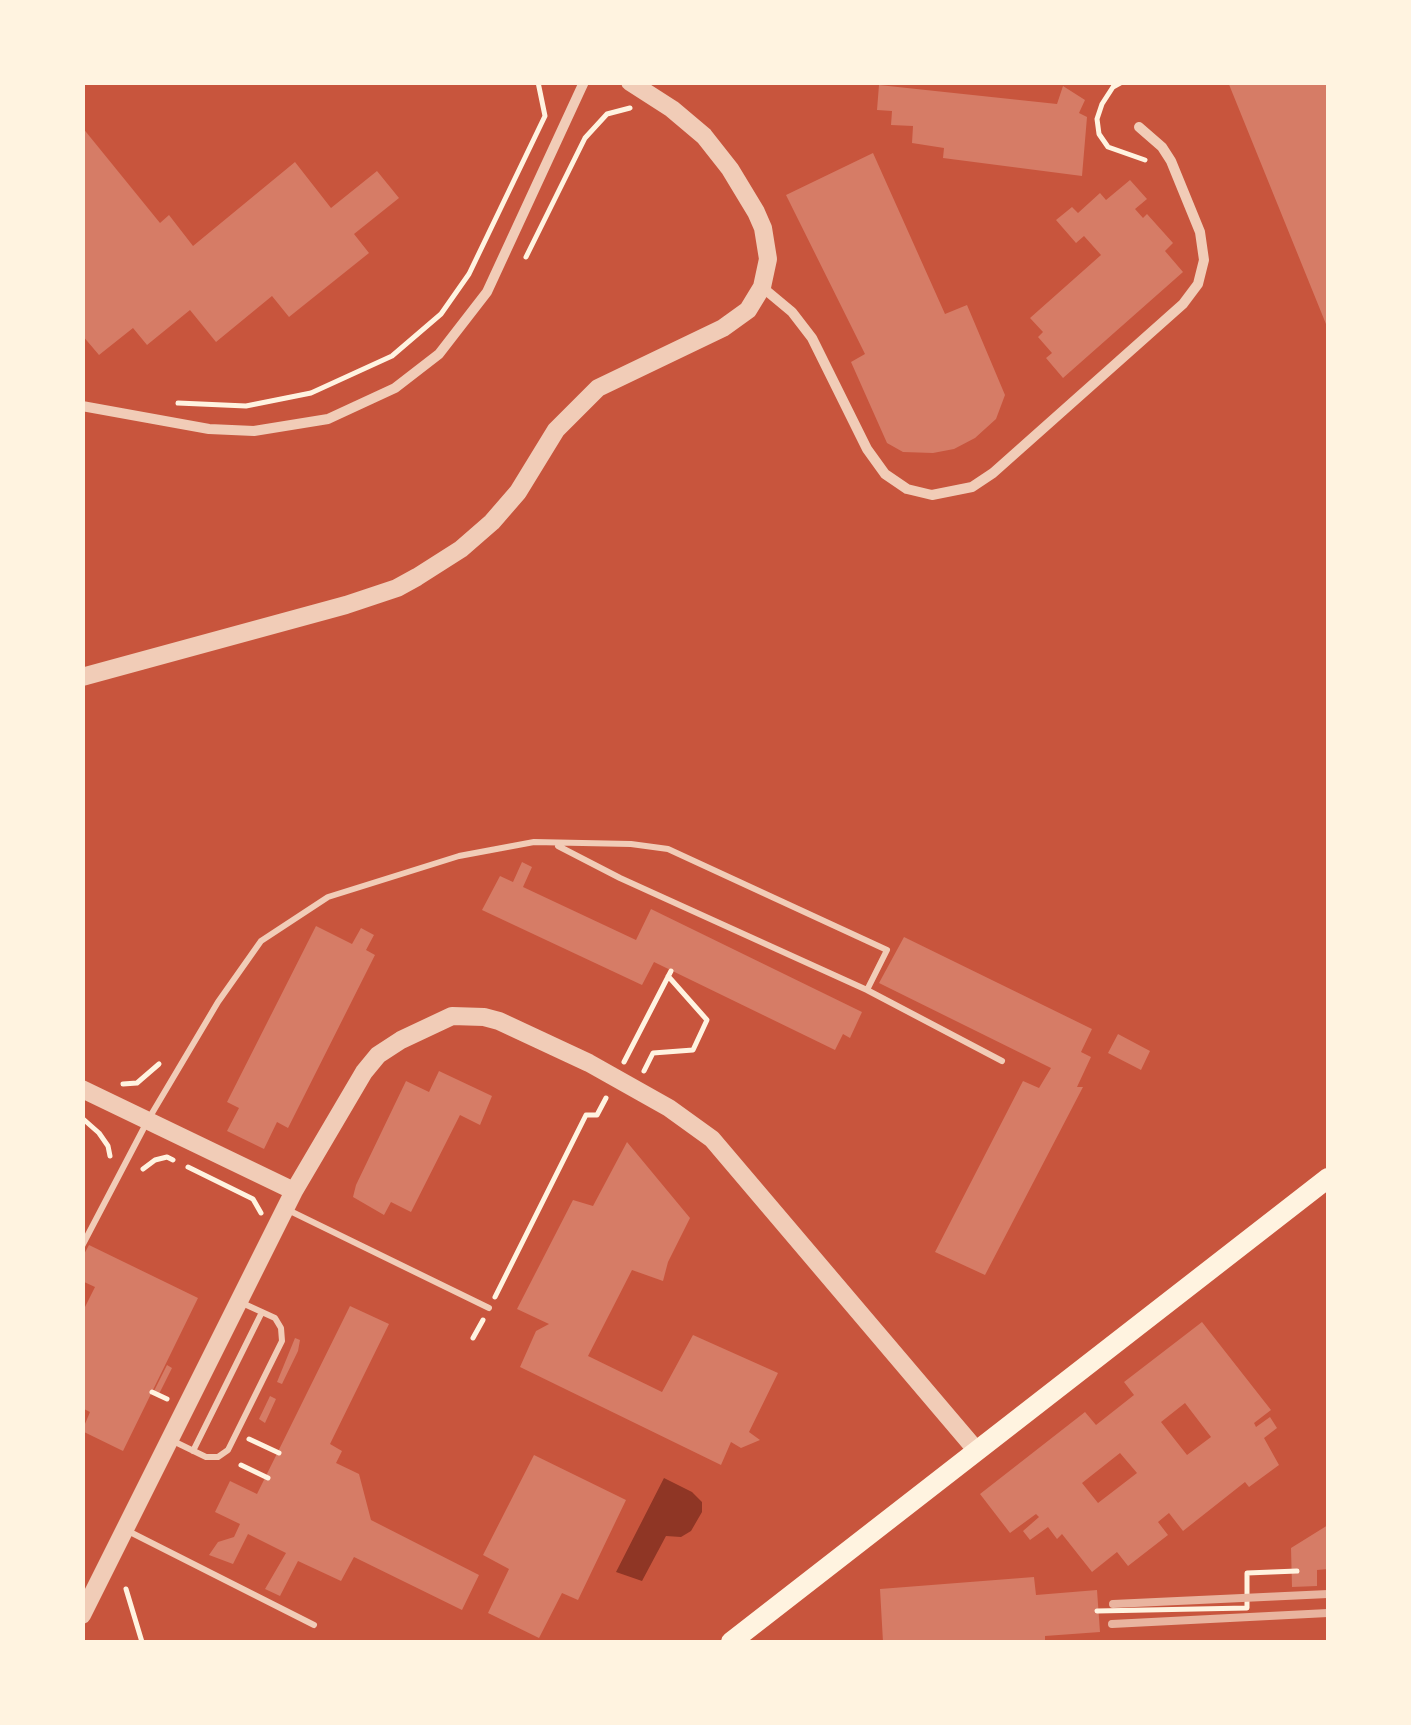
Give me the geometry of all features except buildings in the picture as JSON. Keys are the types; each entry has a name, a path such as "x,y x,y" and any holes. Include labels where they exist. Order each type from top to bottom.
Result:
{"main road":[{"path":"731,1642 1328,1178"}],"street":[{"path":"82,406 209,430 254,431 328,419 395,388 439,354 487,292 584,82"},
{"path":"82,677 346,605 417,578 492,522 518,492 556,430 585,399 612,379 723,328 748,310 762,287 768,259 763,228 743,189 689,122 630,82"},
{"path":"762,287 792,312 812,338 867,449 885,474 906,488 932,495 972,488 1183,304 1198,284 1204,260 1200,232 1171,161 1162,147 1139,128"},
{"path":"82,1615 290,1200 364,1072 378,1055 452,1016 498,1021 588,1063 646,1094 712,1139 977,1451"},
{"path":"82,1088 148,1120 290,1200"}],"lane":[{"path":"82,1246 148,1120 218,1002 261,941 328,897 459,856 534,842 631,844 668,850 887,950 867,990"},
{"path":"554,844 867,990 1002,1061"},
{"path":"290,1200 489,1308"},
{"path":"170,1440 206,1457 218,1457 228,1450 282,1341 275,1318 239,1301"},
{"path":"193,1451 262,1312"},
{"path":"125,1530 314,1625"}],"path":[{"path":"177,403 246,406 311,393 392,356 441,314 469,274 545,116 538,82"},
{"path":"1122,82 1102,104 1097,119 1099,134 1108,147 1153,164"},
{"path":"520,267 585,138 607,114 636,108"},
{"path":"624,1063 670,974 707,1020 692,1050 653,1052 643,1073"},
{"path":"120,1084 136,1083 162,1062"},
{"path":"474,1338 586,1114 597,1115 606,1098"},
{"path":"82,1118 108,1146 110,1161"},
{"path":"139,1172 155,1160 167,1158 254,1199"},
{"path":"241,1464 268,1478"},
{"path":"1097,1612 1247,1608 1247,1573 1297,1570"},
{"path":"126,1588 142,1642"}],"shaded area":[{"path":"664,1478 692,1492 702,1502 702,1512 691,1531 681,1537 666,1536 642,1581 616,1572"}],"railway":[{"path":"1113,1604 1328,1594"},
{"path":"1112,1624 1328,1613"}]}
